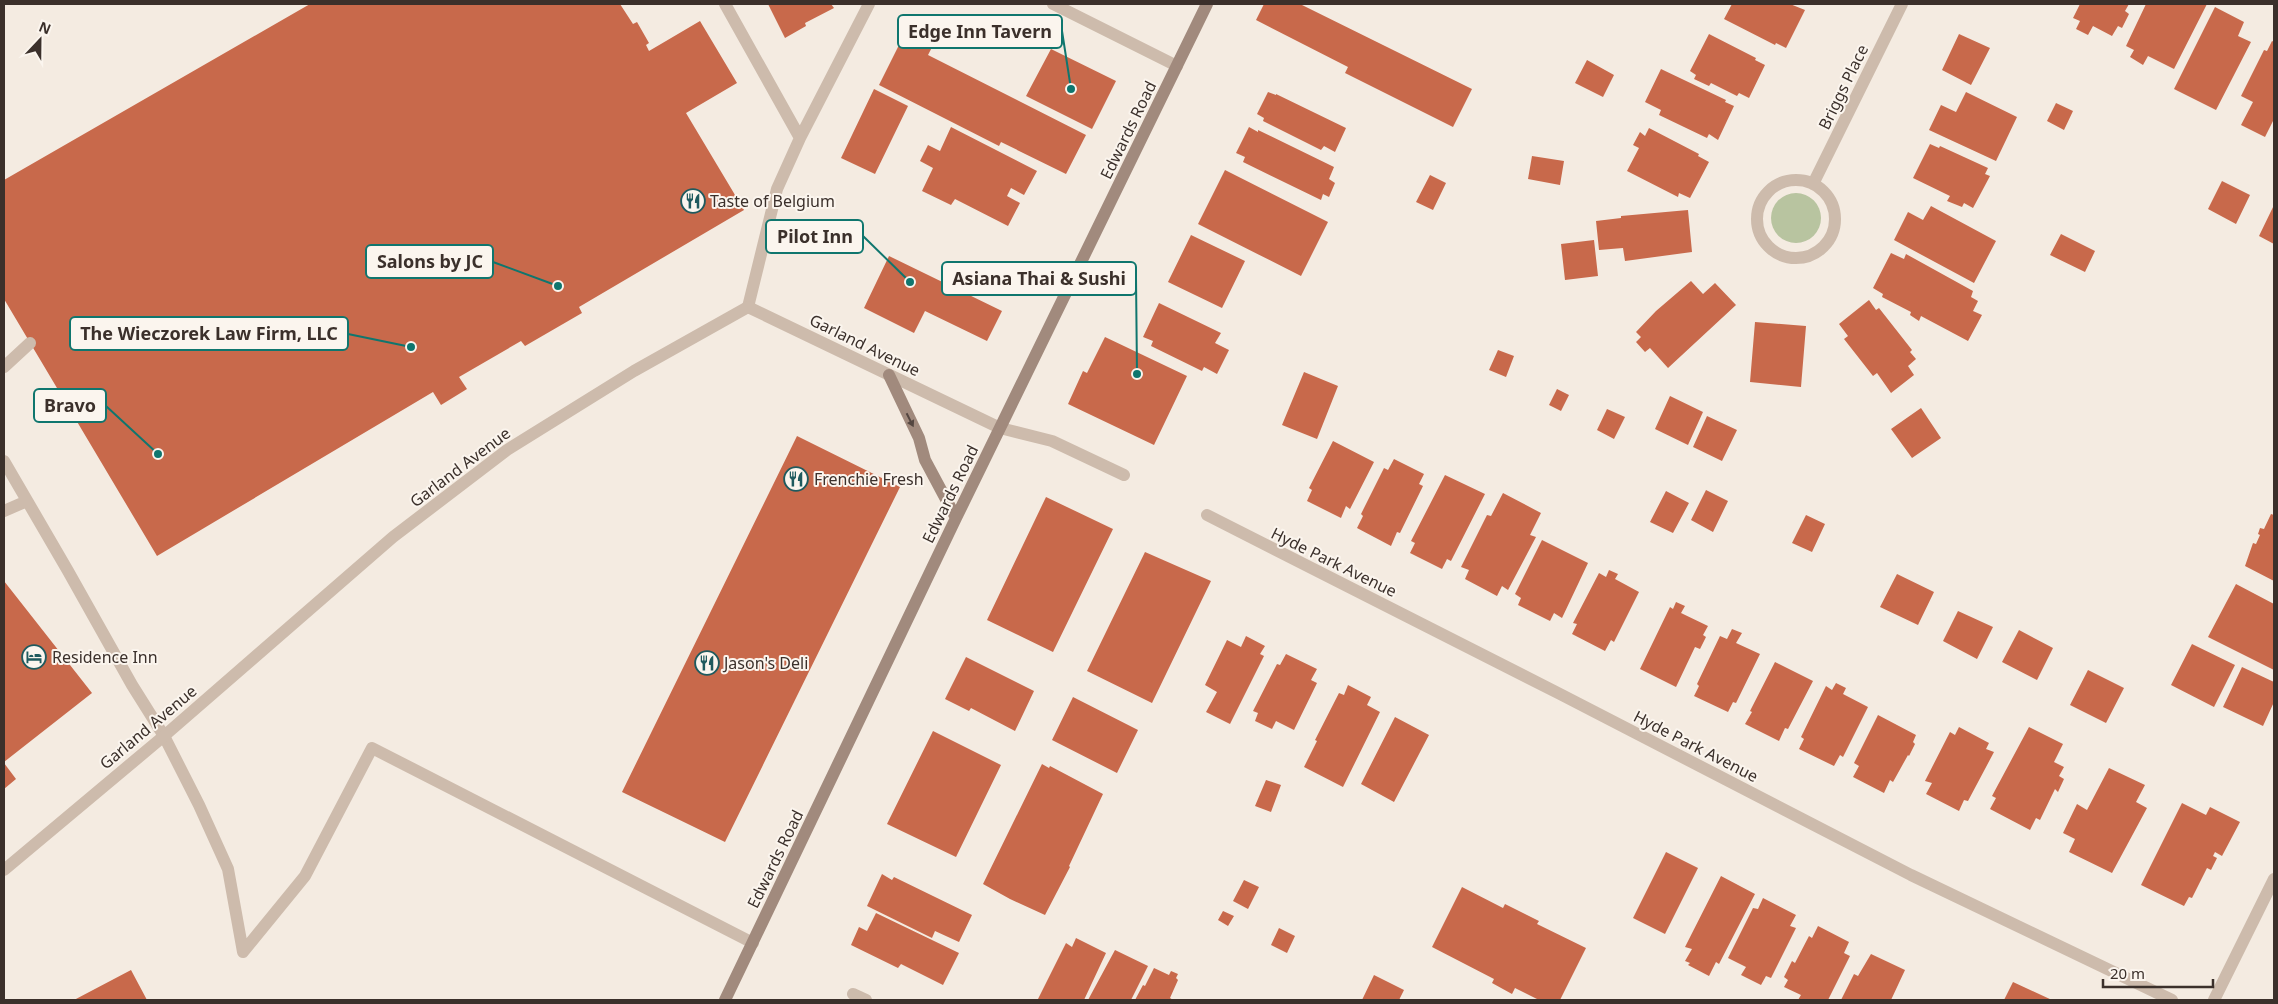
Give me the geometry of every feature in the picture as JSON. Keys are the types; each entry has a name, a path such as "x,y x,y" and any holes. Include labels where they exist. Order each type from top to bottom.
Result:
{"main road":[{"name":"Edwards Road","path":"725,1000 956,518 1207,4"},
{"path":"889,375 919,438 925,460 956,518"}],"street":[{"path":"725,4 800,138"},
{"path":"748,307 777,189 800,138 869,4"},
{"path":"1053,4 1177,66"},
{"name":"Briggs Place","path":"1813,184 1902,4"},
{"path":"1801,180 1813,184 1824,192 1833,208 1834,228 1830,240 1821,250 1810,256 1797,259 1784,257 1773,251 1764,242 1758,230 1757,217 1759,205 1766,194 1776,185 1788,181 1801,180"},
{"name":"Garland Avenue","path":"4,870 164,736 393,537 507,450 634,371 748,307 1000,428"},
{"path":"4,367 30,343"},
{"path":"1000,428 1052,441 1124,475"},
{"path":"4,461 132,685 164,736 199,806 228,869 243,952 304,876 372,748 753,943"},
{"path":"4,511 28,501"},
{"name":"Hyde Park Avenue","path":"1207,516 1551,689 1911,875 2172,1000"},
{"path":"2214,1000 2274,879"},
{"path":"854,994 866,1000"}],"green space":[{"path":"1791,193 1801,193 1814,200 1821,213 1821,223 1814,236 1801,243 1791,243 1782,239 1775,232 1771,223 1771,213 1775,204 1782,197"}],"building":[{"path":"310,4 620,4 633,24 637,22 649,43 646,45 649,51 700,21 737,83 686,113 744,210 579,307 582,313 525,346 521,341 459,377 467,389 441,405 433,392 157,556 4,299 4,180"},
{"path":"768,4 831,4 834,8 805,23 806,26 785,38"},
{"path":"1264,4 1300,4 1472,89 1453,127 1345,73 1348,67 1256,20"},
{"path":"1732,4 1790,4 1805,10 1786,48 1776,43 1775,45 1724,19"},
{"path":"2080,4 2129,4 2125,11 2129,14 2122,28 2118,26 2112,36 2093,26 2088,35 2076,29 2080,21 2073,18"},
{"path":"2146,4 2207,4 2174,69 2148,56 2143,65 2130,57 2134,50 2126,46"},
{"path":"2215,7 2244,22 2238,36 2251,42 2216,110 2174,89"},
{"path":"914,15 942,28 928,55 1086,135 1066,174 1001,142 999,146 879,85"},
{"path":"1709,34 1756,58 1755,60 1765,65 1749,98 1739,93 1737,96 1711,83 1709,86 1694,79 1696,75 1690,71"},
{"path":"1959,34 1990,48 1971,85 1942,70"},
{"path":"2272,41 2274,42 2274,119 2265,137 2241,125 2253,102 2241,96 2264,50 2267,51"},
{"path":"1051,49 1116,81 1092,129 1026,96"},
{"path":"1587,60 1614,75 1603,97 1575,83"},
{"path":"1661,69 1726,100 1725,102 1734,106 1718,140 1709,134 1707,138 1659,115 1661,110 1645,102"},
{"path":"874,89 908,106 875,174 841,158"},
{"path":"1268,92 1276,94 1346,128 1335,152 1324,146 1321,150 1263,121 1264,118 1257,114"},
{"path":"1966,92 2017,117 1996,161 1929,130 1941,105 1956,112"},
{"path":"2056,103 2073,111 2064,130 2047,121"},
{"path":"951,127 1037,171 1024,195 1011,188 1007,196 1020,203 1008,226 955,199 951,205 922,191 933,168 920,161 928,145 940,151"},
{"path":"1249,127 1334,167 1329,179 1335,183 1329,197 1323,194 1321,200 1243,162 1245,157 1236,153"},
{"path":"1649,128 1699,154 1698,156 1709,162 1690,198 1679,193 1678,197 1627,171 1639,148 1633,145 1640,132 1645,136"},
{"path":"1930,144 1939,148 1940,146 1988,168 1985,174 1990,176 1973,208 1964,203 1962,207 1947,201 1950,196 1913,178"},
{"path":"1532,156 1564,161 1560,185 1528,179"},
{"path":"1225,170 1328,222 1301,276 1198,224"},
{"path":"1430,175 1446,183 1433,210 1416,202"},
{"path":"2222,181 2250,195 2236,224 2208,209"},
{"path":"2274,205 2274,244 2259,236"},
{"path":"1931,206 1996,241 1974,283 1894,240 1908,212 1923,220"},
{"path":"1688,210 1692,252 1625,261 1623,248 1599,250 1596,221 1621,218 1621,216"},
{"path":"2061,234 2095,251 2085,272 2050,255"},
{"path":"1191,235 1245,261 1222,308 1168,282"},
{"path":"1594,240 1598,276 1565,280 1561,244"},
{"path":"1891,253 1904,259 1906,254 1973,291 1971,297 1978,301 1973,311 1982,315 1968,341 1921,316 1919,321 1910,315 1911,312 1882,297 1883,294 1873,288"},
{"path":"889,256 1002,311 987,341 925,311 914,333 864,308"},
{"path":"1691,281 1703,294 1715,283 1736,305 1668,368 1650,348 1645,352 1636,342 1641,337 1636,332 1656,311"},
{"path":"1869,300 1876,310 1879,308 1912,350 1910,352 1916,359 1908,366 1914,375 1891,393 1877,373 1873,376 1844,339 1848,336 1839,324"},
{"path":"1159,303 1221,333 1215,343 1229,350 1217,374 1204,367 1202,371 1151,346 1153,341 1143,337"},
{"path":"1755,322 1806,326 1801,387 1750,382"},
{"path":"1105,337 1187,376 1154,445 1068,404 1083,371 1087,373"},
{"path":"1498,350 1514,356 1506,377 1489,370"},
{"path":"1304,372 1338,386 1317,439 1282,425"},
{"path":"1557,389 1569,395 1561,411 1549,405"},
{"path":"1670,396 1703,412 1688,445 1655,429"},
{"path":"1921,408 1941,438 1912,458 1891,429"},
{"path":"1607,409 1625,417 1614,439 1597,430"},
{"path":"1707,416 1737,430 1722,461 1693,447"},
{"path":"797,436 900,487 725,842 622,792"},
{"path":"1333,441 1374,462 1350,509 1346,506 1341,518 1307,501 1312,490 1309,488"},
{"path":"1394,459 1424,474 1419,484 1423,486 1400,533 1397,532 1391,546 1357,528 1363,516 1361,514 1384,468 1388,470"},
{"path":"1445,475 1485,494 1451,561 1447,559 1442,569 1410,553 1415,543 1411,541"},
{"path":"1706,490 1728,501 1713,532 1691,520"},
{"path":"1666,491 1689,503 1673,533 1650,522"},
{"path":"1503,493 1541,513 1530,535 1536,537 1508,590 1502,586 1497,596 1465,579 1469,570 1461,567 1487,515 1491,516"},
{"path":"1046,497 1113,529 1053,652 987,620"},
{"path":"2271,514 2274,515 2274,581 2245,566 2253,543 2256,544 2260,535 2258,534 2260,528 2264,529"},
{"path":"1806,515 1825,524 1812,552 1792,543"},
{"path":"1542,540 1588,563 1562,618 1554,613 1550,621 1518,605 1521,598 1515,594"},
{"path":"1145,552 1211,581 1152,703 1087,671"},
{"path":"1609,570 1618,574 1615,579 1639,592 1614,642 1611,640 1605,651 1572,634 1577,624 1573,623 1599,573 1606,577"},
{"path":"1897,574 1934,592 1918,625 1880,607"},
{"name":"Residence Inn","path":"4,581 92,693 4,762"},
{"path":"2236,584 2274,604 2274,670 2208,637"},
{"path":"1676,602 1685,606 1681,613 1708,626 1703,635 1706,637 1700,649 1695,647 1676,687 1640,669 1670,607 1673,609"},
{"path":"1958,611 1993,627 1977,659 1943,641"},
{"path":"1732,629 1742,633 1736,643 1760,654 1736,703 1733,702 1728,712 1694,696 1699,686 1697,684 1720,636 1727,639"},
{"path":"2019,630 2053,648 2037,680 2002,662"},
{"path":"1246,636 1265,646 1260,654 1264,656 1230,724 1206,712 1217,692 1205,685 1227,640 1241,647"},
{"path":"2192,644 2235,665 2214,707 2171,685"},
{"path":"1286,654 1317,669 1311,680 1317,683 1294,730 1276,721 1272,729 1255,721 1258,713 1253,711 1277,664 1280,665"},
{"path":"966,657 1034,691 1015,731 971,708 969,711 945,699"},
{"path":"1775,662 1813,681 1788,729 1785,728 1779,741 1745,724"},
{"path":"2242,667 2274,682 2274,702 2263,726 2223,707"},
{"path":"2088,670 2124,688 2106,723 2070,705"},
{"path":"1836,683 1846,688 1843,694 1868,707 1843,757 1840,755 1834,766 1799,749 1804,739 1801,737 1826,686 1832,690"},
{"path":"1348,685 1371,697 1367,705 1380,712 1343,787 1304,767 1317,741 1315,740 1339,693 1344,695"},
{"path":"1073,697 1138,730 1117,773 1052,740"},
{"path":"1878,715 1916,735 1913,742 1915,744 1909,756 1893,782 1890,780 1884,793 1853,777 1859,766 1854,763"},
{"path":"1395,717 1429,735 1394,802 1361,784"},
{"path":"1959,727 1989,743 1986,749 1994,752 1968,801 1964,800 1959,811 1926,794 1932,783 1925,781 1950,732 1955,735"},
{"path":"2029,727 2063,744 2054,762 2064,767 2059,776 2064,779 2058,792 2055,789 2040,820 2036,818 2030,830 1990,809 1996,798 1992,796"},
{"path":"933,731 1001,765 956,857 887,824"},
{"path":"4,763 16,779 4,789"},
{"path":"1042,764 1049,768 1050,766 1103,794 1070,867 1045,915 983,884"},
{"path":"2109,768 2145,785 2136,802 2147,808 2112,873 2069,852 2075,839 2063,833 2077,804 2087,810"},
{"path":"1266,780 1281,785 1271,812 1255,806"},
{"path":"2182,803 2206,815 2210,807 2240,822 2222,856 2215,852 2213,856 2217,858 2211,870 2207,868 2192,898 2189,897 2184,906 2141,885"},
{"path":"1666,852 1698,868 1665,934 1633,918"},
{"path":"882,874 892,880 894,877 972,915 959,942 935,931 932,938 867,906"},
{"path":"1721,876 1755,894 1719,964 1716,962 1709,976 1688,965 1690,963 1685,961 1692,949 1685,947"},
{"path":"1244,880 1259,887 1248,909 1233,901"},
{"path":"1462,887 1503,908 1505,904 1539,921 1537,924 1586,948 1560,1000 1539,1000 1515,988 1512,994 1492,983 1494,979 1432,947"},
{"path":"1763,898 1796,915 1790,926 1796,928 1771,978 1766,976 1761,985 1741,975 1746,967 1728,958 1753,908 1758,909"},
{"path":"1223,911 1234,916 1228,926 1218,920"},
{"path":"876,913 959,953 943,985 901,964 898,968 851,945 859,927 867,931"},
{"path":"1818,926 1849,942 1844,953 1850,956 1828,1000 1798,1000 1801,995 1784,987 1788,980 1784,977 1792,961 1795,963 1809,936 1812,938"},
{"path":"1279,928 1295,936 1287,953 1271,945"},
{"path":"1076,938 1106,953 1084,1000 1038,999 1066,943 1072,947"},
{"path":"1115,950 1148,966 1131,1000 1088,1000"},
{"path":"1871,954 1905,970 1891,1000 1841,1000 1854,974 1858,976"},
{"path":"1154,968 1169,975 1171,971 1178,974 1176,978 1178,980 1170,998 1173,1000 1135,1000 1143,985 1145,986"},
{"path":"131,970 147,1000 74,1000"},
{"path":"1374,975 1404,990 1399,1000 1362,1000"},
{"path":"2013,982 2052,1000 2004,1000"}],"place":[{"name":"Edge Inn Tavern","path":"1071,89"},
{"name":"Taste of Belgium","path":"693,201"},
{"name":"Pilot Inn","path":"910,282"},
{"name":"Salons by JC","path":"558,286"},
{"name":"The Wieczorek Law Firm, LLC","path":"411,347"},
{"name":"Asiana Thai & Sushi","path":"1137,374"},
{"name":"Bravo","path":"158,454"},
{"name":"Frenchie Fresh","path":"796,479"},
{"name":"Residence Inn","path":"34,657"},
{"name":"Jason's Deli","path":"707,663"}]}
